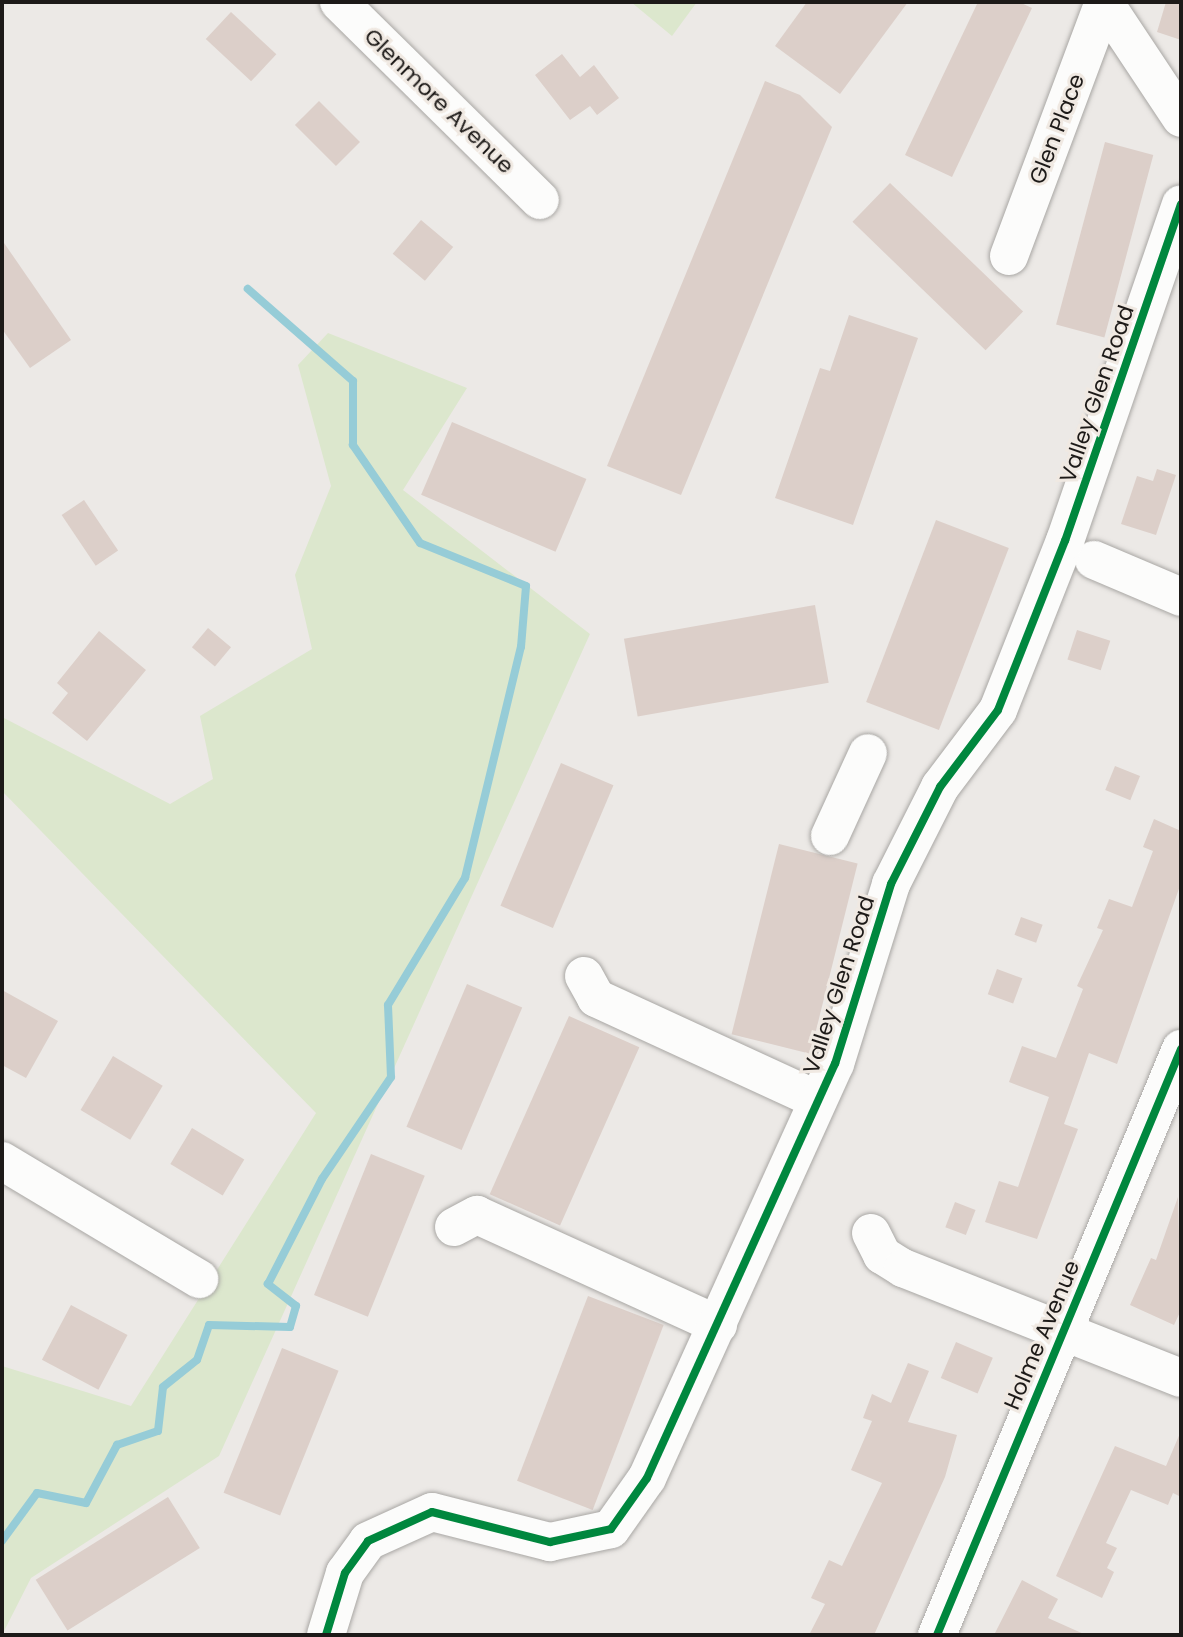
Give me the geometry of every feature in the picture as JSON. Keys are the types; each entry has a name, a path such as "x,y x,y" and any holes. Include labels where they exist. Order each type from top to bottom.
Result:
{"street":[{"name":"Glenmore Avenue","path":"339,2 540,200"},
{"path":"1104,2 1181,117"},
{"name":"Glen Place","path":"1009,256 1104,2"},
{"name":"Valley Glen Road","path":"326,1635 345,1573 368,1541 432,1512 550,1542 611,1529 647,1478 835,1064 891,884 940,787 998,710 1065,541 1181,204"},
{"path":"1094,560 1181,597"},
{"path":"830,836 868,753"},
{"path":"584,976 596,998 818,1100"},
{"name":"Holme Avenue","path":"937,1635 1181,1049"},
{"path":"2,1161 199,1279"},
{"path":"454,1227 477,1215 718,1325"},
{"path":"871,1233 882,1255 903,1268 1064,1328 1181,1378"}],"green space":[{"path":"631,2 697,2 672,36"},
{"path":"328,333 467,388 403,490 590,634 219,1456 31,1578 2,1635 2,1366 131,1406 316,1113 2,791 2,717 170,804 213,779 200,716 312,649 295,575 331,486 298,365"}],"building":[{"path":"807,2 908,2 840,94 775,46"},
{"path":"978,2 1019,2 1032,8 952,177 905,155"},
{"path":"1166,2 1181,2 1181,40 1157,32"},
{"path":"231,12 276,54 251,81 206,39"},
{"path":"562,54 580,77 594,65 619,98 597,115 590,106 570,120 535,75"},
{"path":"765,81 800,95 832,127 681,495 607,466"},
{"path":"319,101 360,142 336,166 295,125"},
{"path":"1105,142 1153,155 1104,338 1056,325"},
{"path":"890,183 1023,312 986,350 852,222"},
{"path":"421,220 453,247 425,281 393,254"},
{"path":"2,240 71,340 30,368 2,329"},
{"path":"849,315 918,338 853,525 775,498 820,368 830,371"},
{"path":"452,422 586,479 556,552 421,495"},
{"path":"1157,469 1176,475 1156,535 1121,524 1137,476 1153,481"},
{"path":"84,500 118,551 96,566 62,515"},
{"path":"936,520 1009,548 939,730 866,702"},
{"path":"815,605 829,683 638,716 624,639"},
{"path":"208,628 231,647 215,666 192,647"},
{"path":"1077,630 1110,641 1101,670 1067,659"},
{"path":"99,631 146,670 87,741 52,713 68,693 57,683"},
{"path":"561,763 613,785 553,928 500,906"},
{"path":"1115,766 1140,776 1130,800 1105,790"},
{"path":"1154,819 1181,831 1181,883 1117,1064 1089,1053 1064,1124 1078,1129 1037,1239 985,1222 999,1181 1018,1187 1049,1097 1009,1082 1022,1046 1056,1058 1083,989 1077,986 1103,930 1097,928 1109,899 1132,907 1153,851 1143,847"},
{"path":"779,844 858,864 810,1054 732,1034"},
{"path":"1021,917 1043,925 1036,943 1015,935"},
{"path":"997,969 1022,978 1013,1004 988,994"},
{"path":"467,984 522,1007 462,1150 406,1127"},
{"path":"2,990 58,1021 26,1078 2,1065"},
{"path":"569,1016 639,1047 560,1225 490,1194"},
{"path":"113,1056 163,1086 130,1140 81,1110"},
{"path":"192,1128 244,1159 223,1195 170,1164"},
{"path":"371,1154 425,1176 368,1317 314,1295"},
{"path":"1178,1197 1181,1310 1174,1325 1130,1305 1151,1258 1156,1260"},
{"path":"955,1202 976,1210 966,1235 945,1227"},
{"path":"588,1296 664,1325 593,1510 517,1481"},
{"path":"71,1305 128,1335 98,1390 42,1360"},
{"path":"956,1342 993,1358 978,1394 941,1378"},
{"path":"282,1348 339,1371 280,1515 224,1493"},
{"path":"908,1363 929,1371 908,1422 957,1435 945,1477 874,1635 809,1635 825,1604 811,1598 829,1560 842,1566 882,1483 851,1470 872,1421 863,1418 872,1394 891,1403"},
{"path":"1181,1431 1181,1497 1173,1493 1168,1505 1131,1490 1106,1543 1117,1548 1107,1568 1114,1572 1102,1598 1056,1576 1115,1446 1166,1466"},
{"path":"168,1497 200,1548 67,1631 36,1580"},
{"path":"1022,1580 1058,1599 1048,1618 1086,1635 994,1635"}],"waterway":[{"path":"2,1541 37,1493 86,1503 117,1445 158,1431 163,1387 197,1360 209,1325 290,1327 296,1306 268,1284 322,1179 391,1077 388,1005 465,878 521,647 526,586 420,543 353,445 353,381 248,289"}],"cycle path":[{"path":"326,1635 345,1573 368,1541 432,1512 550,1542 611,1529 647,1478 835,1064 891,884 940,787 998,710 1065,541 1181,204"},
{"path":"937,1635 1181,1049"}]}
